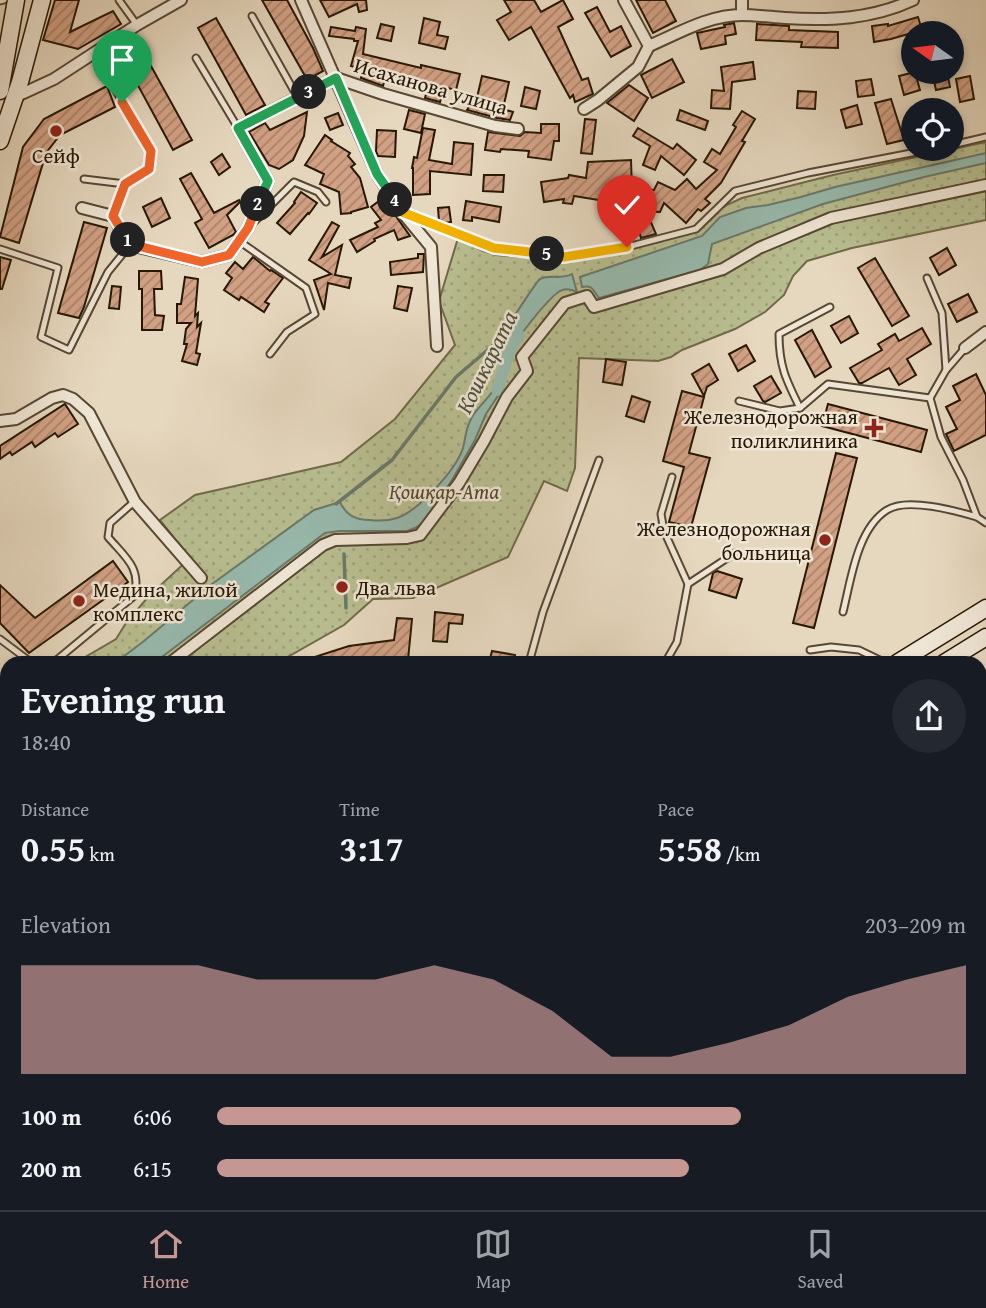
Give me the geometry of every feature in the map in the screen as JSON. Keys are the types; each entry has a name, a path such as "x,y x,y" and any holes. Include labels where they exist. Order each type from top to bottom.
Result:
{"main road":[{"path":"0,141 8,94 16,0"},
{"path":"8,94 42,0"},
{"path":"908,656 986,608"},
{"path":"955,656 986,637"}],"street":[{"path":"8,94 54,79 181,0"},
{"path":"301,0 377,174 402,212 431,247 437,346"},
{"path":"624,0 649,46"},
{"path":"741,15 743,0"},
{"path":"584,109 638,66 649,46 711,19 741,15 850,19 875,15 913,0"},
{"name":"Исаханова улица","path":"238,128 336,78 495,126 518,129"},
{"path":"82,208 113,216 130,244 202,262 229,255 248,228 268,181 238,128"},
{"path":"179,656 323,545 335,540 407,538 420,535 460,483 507,397 527,371 522,357 565,303 587,296 594,307 723,269 759,248 831,218 986,185"},
{"path":"965,348 986,332"},
{"path":"0,421 16,419 52,398 63,395 72,399 89,413 135,502 201,578"}],"lane":[{"path":"119,0 137,25"},
{"path":"252,16 298,98"},
{"path":"94,53 151,151 149,169 125,184 113,216"},
{"path":"196,58 238,128"},
{"path":"964,143 986,138"},
{"path":"402,212 494,248 564,257 627,247 696,229 735,191 808,173 901,155"},
{"path":"84,179 125,184"},
{"path":"248,228 294,182 318,192 326,202"},
{"path":"239,241 306,288 315,314 287,332 270,355"},
{"path":"0,249 58,268 41,337 69,350 108,272 130,244"},
{"path":"927,278 942,313 946,370"},
{"path":"800,408 784,374 779,354 779,334 830,307"},
{"path":"965,348 946,370 930,398 941,437 963,480 977,517"},
{"path":"739,401 780,411 800,408 828,384 930,398"},
{"path":"531,656 543,612 599,460"},
{"path":"669,656 677,642 688,584 664,531 661,514 672,477"},
{"path":"61,656 134,596 137,585 135,569 108,537 110,523 135,502"},
{"path":"843,612 862,541 889,508 911,505 947,508 977,517 986,523"},
{"path":"688,584 735,553"},
{"path":"0,639 23,656"},
{"path":"810,650 831,647 859,650 871,656"}],"green space":[{"name":"Қошқар-Ата","path":"986,142 986,220 852,248 807,261 793,276 784,295 765,312 735,329 671,357 658,361 579,358 575,468 567,491 544,481 508,557 413,598 373,599 344,625 289,656 87,656 116,639 148,597 190,558 160,520 195,495 341,462 395,419 455,345 439,301 458,238 496,255 564,257 627,247 696,229 720,208 742,198 901,160 964,161 964,147"}],"water":[{"path":"986,153 986,163 823,204 712,244 708,264 700,270 599,298 591,287 582,287 580,277 702,236 720,217 746,208 950,161 964,161 964,158"},
{"path":"572,274 577,292 564,289 554,295 510,349 498,341 540,279"},
{"path":"501,372 505,378 503,388 486,414 475,440 452,480 424,522 407,531 325,533 163,656 124,656 212,584 314,510 340,502 348,513 365,520 390,520 406,514 435,489 453,467 463,448 470,421 493,390"}],"building":[{"path":"55,0 79,0 70,32 113,11 121,24 78,49 43,40"},
{"path":"262,0 287,0 323,71 310,78 310,83 309,83"},
{"path":"320,0 366,0 367,10 359,12 357,4 329,17"},
{"path":"504,0 534,0 541,12 563,0 573,19 558,27 582,80 588,78 593,94 575,102 573,95 570,98 531,27 509,40 497,20 511,12"},
{"path":"636,0 665,0 676,21 653,33"},
{"path":"597,7 610,32 621,26 631,46 611,57 585,13"},
{"path":"216,18 265,105 246,115 198,28"},
{"path":"424,18 440,22 437,35 448,37 445,49 419,43"},
{"path":"901,22 901,36 874,42 872,26 888,26"},
{"path":"734,23 736,34 725,36 726,44 701,49 697,33"},
{"path":"381,24 394,27 391,41 377,38"},
{"path":"757,24 789,26 789,30 838,32 838,48 801,47 802,42 756,40"},
{"path":"331,27 355,31 356,27 366,29 363,54 460,74 456,90 444,87 440,102 425,98 429,83 386,75 383,86 361,78 363,69 351,66 358,41 329,36"},
{"path":"146,57 192,140 173,150 128,67"},
{"path":"672,59 684,82 652,98 641,75"},
{"path":"753,62 755,79 732,82 730,109 711,108 712,90 724,91 721,67"},
{"path":"482,76 509,82 503,109 513,112 510,120 467,110 473,101 476,102"},
{"path":"970,76 974,99 964,101 964,98 959,98 957,84 964,84 964,77"},
{"path":"871,79 874,95 858,97 856,81"},
{"path":"901,84 918,84 920,90 904,95"},
{"path":"935,84 949,84 950,87 936,90"},
{"path":"629,85 648,98 634,121 607,103"},
{"path":"107,86 115,107 60,135 46,153 19,243 0,237 23,147 44,119"},
{"path":"525,87 540,91 536,109 521,106"},
{"path":"798,91 816,92 815,109 797,108"},
{"path":"891,99 901,131 901,141 887,144 875,103"},
{"path":"857,105 862,124 846,128 841,110"},
{"path":"409,110 425,114 421,133 404,129"},
{"path":"680,110 708,121 705,130 677,120"},
{"path":"742,111 755,119 742,141 745,142 721,183 705,199 710,203 701,211 698,209 686,223 664,203 660,212 631,211 631,206 574,196 572,204 563,203 564,199 544,202 541,182 568,178 569,175 586,178 588,162 631,160 632,190 654,190 658,182 675,190 687,179 696,189 717,170 704,162 712,149 720,154"},
{"path":"307,112 304,136 293,160 279,169 269,165 249,132 265,123 270,130"},
{"path":"338,113 343,125 330,130 325,118"},
{"path":"585,119 596,120 592,154 581,153"},
{"path":"541,124 559,124 559,141 554,141 551,160 528,157 529,151 485,150 488,132 520,136 525,132 541,133"},
{"path":"423,128 435,130 429,160 452,164 454,142 473,144 471,175 430,171 430,194 413,195 412,168 414,157 417,158"},
{"path":"638,128 673,149 677,144 696,160 684,175 661,156 655,170 643,165 650,146 633,136"},
{"path":"377,130 396,131 395,157 378,156"},
{"path":"325,135 350,153 348,156 355,164 351,167 360,178 368,207 341,214 339,192 320,184 324,174 305,165"},
{"path":"222,154 230,167 219,175 211,162"},
{"path":"191,173 214,213 239,200 240,202 227,215 236,232 209,248 195,223 202,219 180,179"},
{"path":"484,175 504,175 503,192 483,191"},
{"path":"301,192 317,203 290,234 277,223"},
{"path":"161,198 170,218 152,227 143,207"},
{"path":"383,198 410,236 398,240 394,230 374,239 375,241 357,252 350,240 378,227 375,223 381,220 371,207"},
{"path":"466,201 501,207 499,222 472,217 472,221 463,220"},
{"path":"449,207 451,222 439,221 438,208"},
{"path":"650,220 656,234 641,238 637,225"},
{"path":"84,222 107,228 79,318 58,313"},
{"path":"332,222 339,226 322,257 342,245 335,275 351,278 349,288 328,283 324,310 314,280 331,274 309,260"},
{"path":"947,248 956,265 939,275 930,258"},
{"path":"418,254 424,254 423,272 391,275 390,262 418,258"},
{"path":"0,257 11,260 2,289 0,289"},
{"path":"253,257 283,278 265,302 269,304 264,312 224,290 232,278 226,273 235,262 243,269"},
{"path":"875,258 909,316 892,326 858,268"},
{"path":"139,271 161,271 162,289 154,289 155,315 164,316 162,330 142,330"},
{"path":"185,277 198,279 195,316 198,313 197,327 201,323 196,353 200,354 197,365 182,361 187,344 184,344 186,329 191,323 177,323 177,304 181,304"},
{"path":"112,286 121,287 119,309 109,308"},
{"path":"398,286 412,288 407,311 394,308"},
{"path":"968,294 977,312 957,322 948,304"},
{"path":"849,316 858,333 841,343 831,326"},
{"path":"922,328 931,344 907,359 916,375 899,385 889,368 859,383 850,368 882,350 878,344 895,334 899,341"},
{"path":"812,330 831,367 815,377 795,340"},
{"path":"746,345 755,361 738,371 729,354"},
{"path":"606,359 626,362 622,385 603,382"},
{"path":"709,364 718,380 707,387 704,396 692,374"},
{"path":"976,374 986,395 986,435 954,451 946,434 957,429 946,407 960,400 953,386"},
{"path":"771,376 781,393 765,402 754,386"},
{"path":"682,391 704,397 689,453 710,458 691,527 669,522 684,467 663,461"},
{"path":"632,396 650,402 644,422 626,416"},
{"path":"65,404 78,424 58,437 55,433 35,447 32,442 0,459 0,446"},
{"name":"Железнодорожная поликлиника","path":"828,404 927,430 921,452 822,426"},
{"name":"Железнодорожная больница","path":"836,453 857,458 814,628 793,623"},
{"name":"Медина, жилой комплекс","path":"113,561 128,582 29,653 0,623 0,585 35,618"},
{"path":"717,571 742,579 736,598 709,590 713,573"},
{"path":"435,612 463,615 462,624 449,623 447,642 433,641"},
{"path":"397,618 412,619 408,656 318,656 349,646 394,640"},
{"path":"492,651 515,655 515,656 491,656"}],"waterway":[{"name":"Кошкарата","path":"497,390 510,349 519,335"},
{"path":"336,504 392,460 456,377 500,342"},
{"path":"344,554 346,608"}],"place":[{"name":"Сейф","path":"56,131"},
{"name":"Железнодорожная поликлиника","path":"874,428"},
{"name":"Железнодорожная больница","path":"825,540"},
{"name":"Два льва","path":"342,587"},
{"name":"Медина, жилой комплекс","path":"79,601"}],"route":[{"path":"122,102 151,151 149,169 125,184 113,216 130,244 202,262 229,255 248,228 268,181 238,128 336,78 377,174 402,212 494,248 564,257 627,247"}]}
